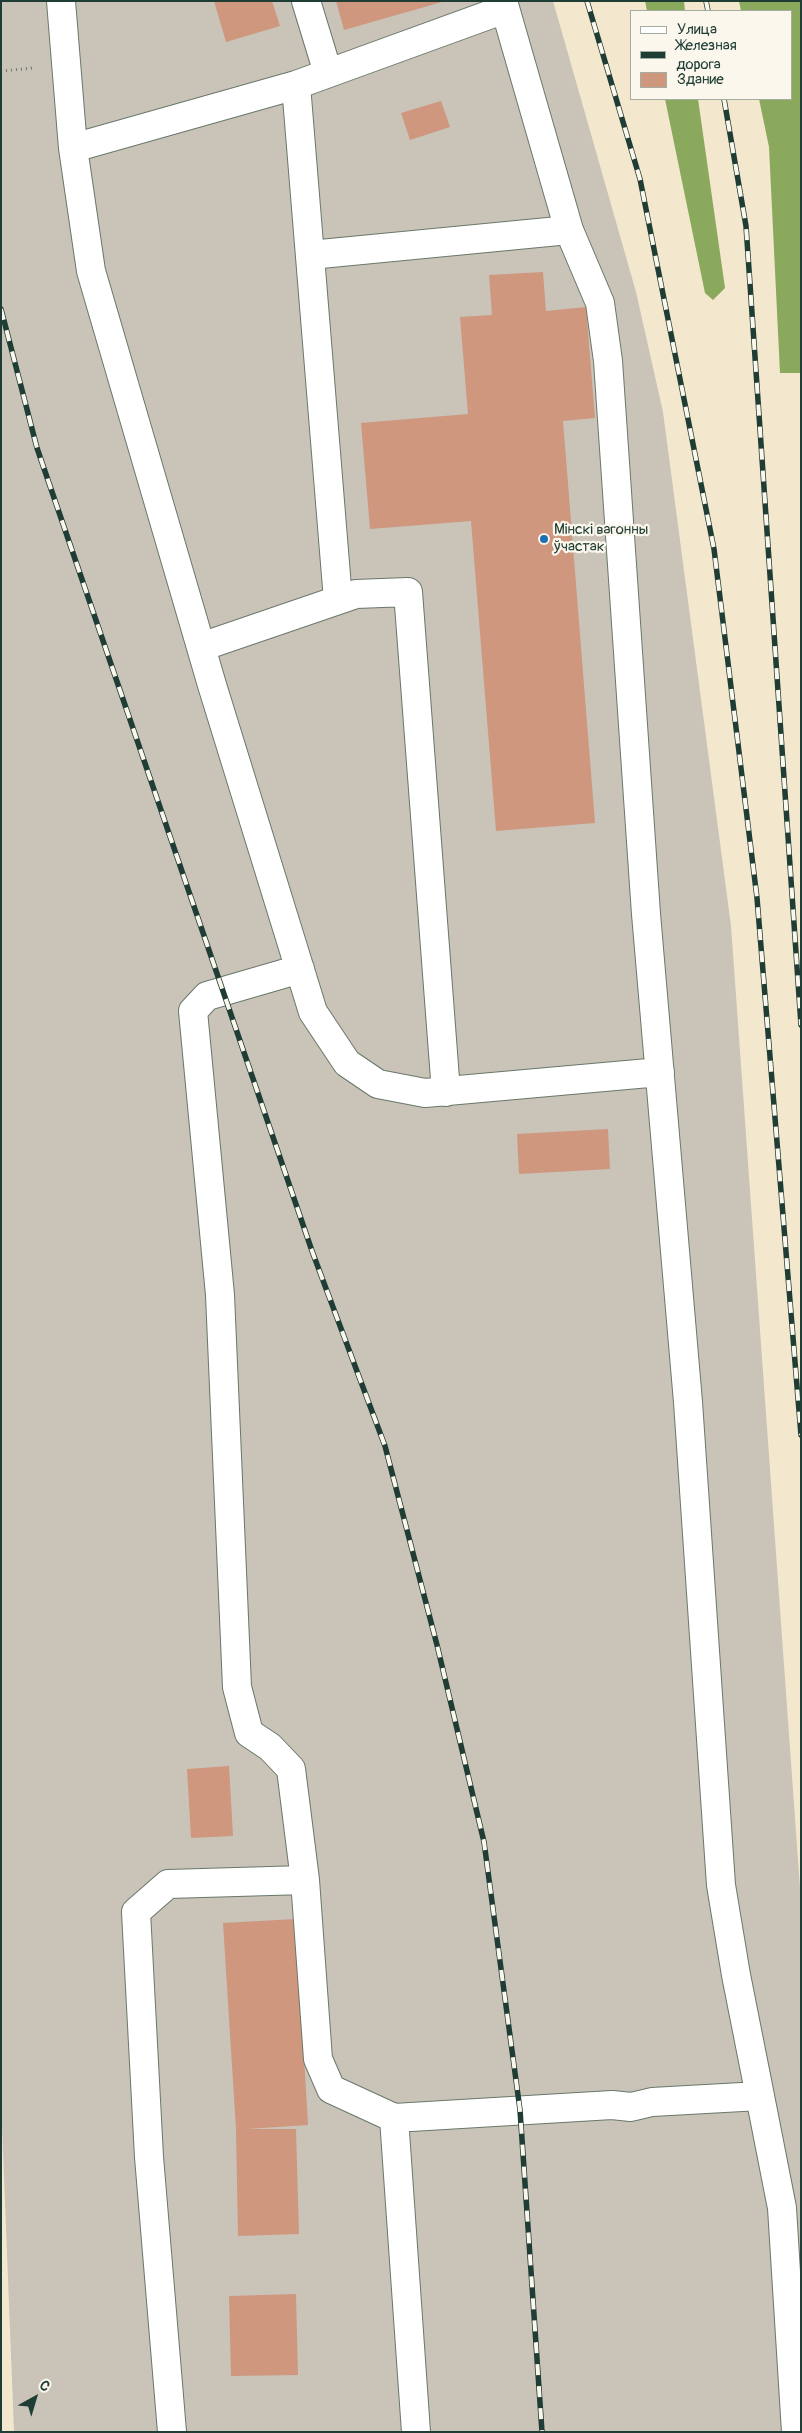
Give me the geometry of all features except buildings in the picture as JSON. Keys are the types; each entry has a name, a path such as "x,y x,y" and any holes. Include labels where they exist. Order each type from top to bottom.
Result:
{"lane":[{"path":"61,1 73,148 91,271 200,647 313,1012 347,1063 378,1084 425,1094 660,1072"},
{"path":"306,1 328,74"},
{"path":"73,148 296,85 504,5 569,230 600,303 608,361 646,904 688,1402 721,1885 736,1975 782,2208 796,2432"},
{"path":"296,85 338,600"},
{"path":"310,255 569,230"},
{"path":"200,647 356,594 408,592 446,1092"},
{"path":"300,970 207,996 193,1011 220,1295 237,1687 249,1733 270,1747 291,1769 305,1880 318,2059 330,2089 394,2118 612,2105 632,2107 652,2102 760,2096"},
{"path":"172,2432 149,2157 136,1912 168,1884 305,1880"},
{"path":"394,2118 416,2432"}],"shaded area":[{"path":"1,1 553,1 636,292 663,412 731,926 801,1902 801,2432 14,2432 1,2100"}],"green space":[{"path":"645,1 684,1 685,10 647,10"},
{"path":"739,1 801,1 801,373 780,373 769,147 759,100 792,100 792,10 741,10"},
{"path":"665,100 698,100 725,288 713,300 705,293"}],"railway":[{"path":"587,1 640,179 714,549 757,898 801,1435"},
{"path":"706,1 708,10"},
{"path":"724,100 746,226 801,1025"},
{"path":"1,309 37,448 312,1251 385,1446 437,1645 484,1842 520,2110 542,2432"}],"place":[{"name":"Мінскі вагонны ўчастак","path":"544,539"}]}
